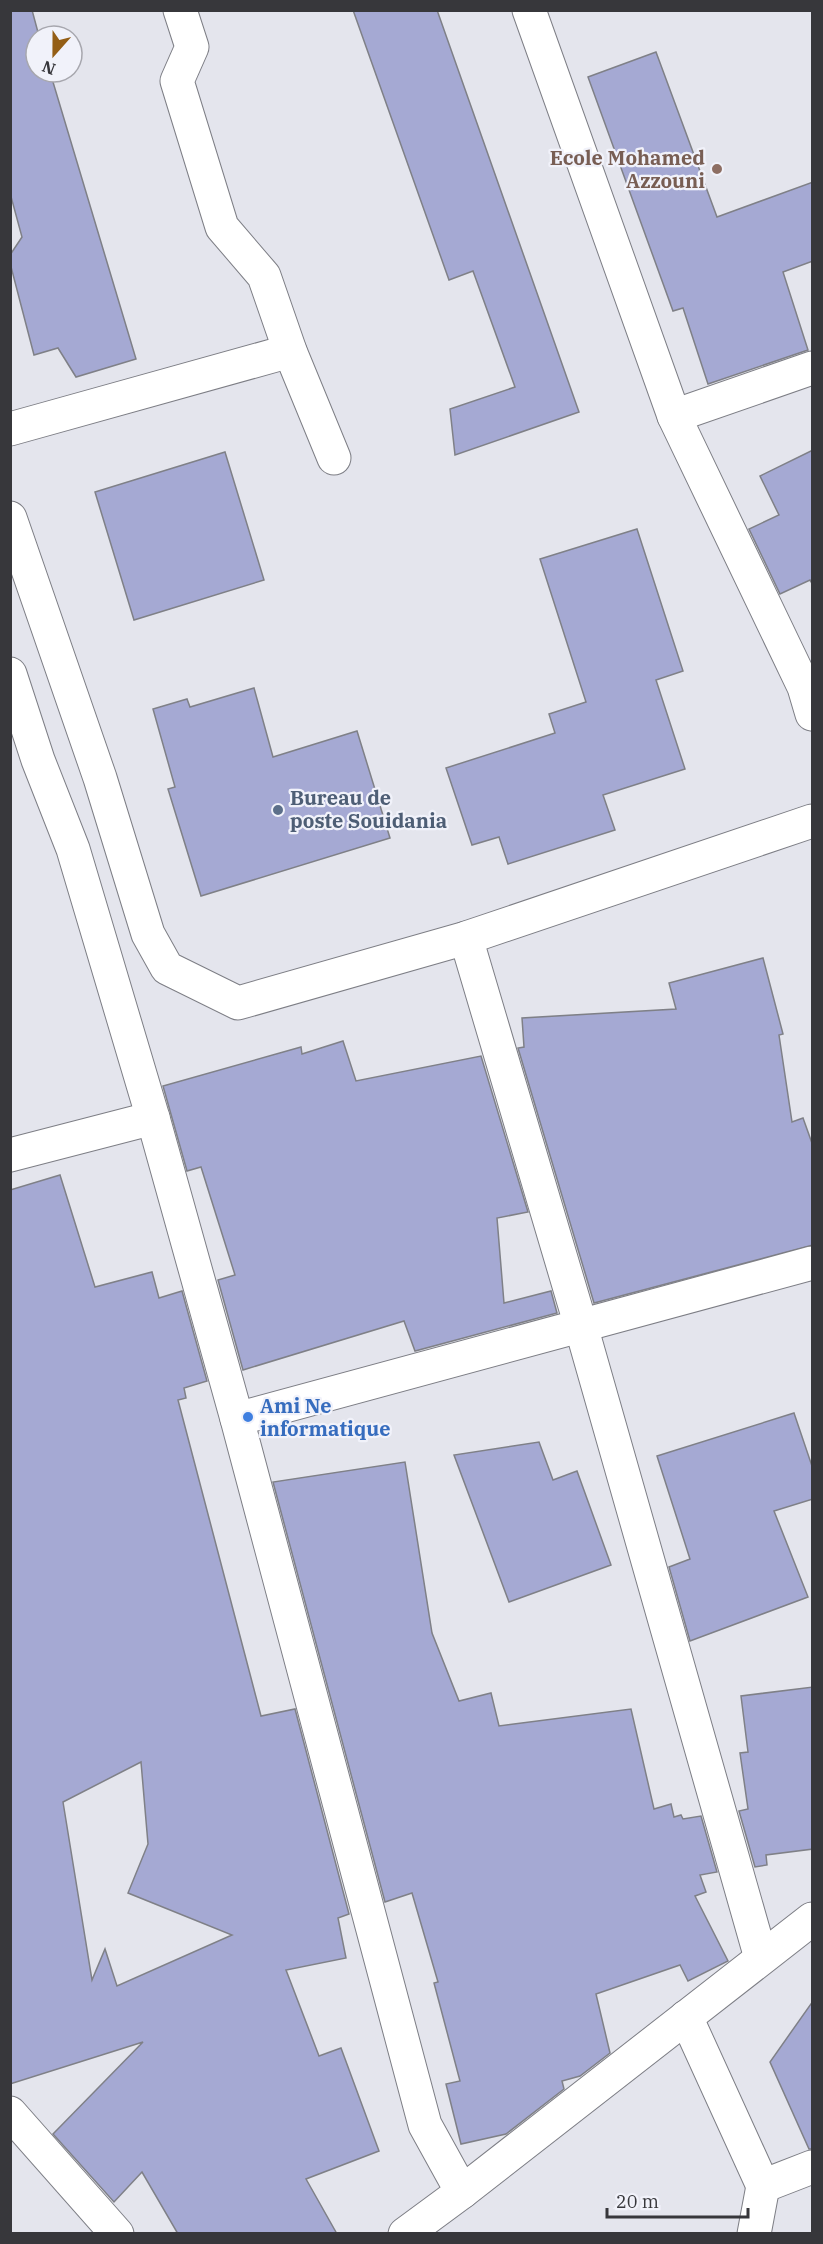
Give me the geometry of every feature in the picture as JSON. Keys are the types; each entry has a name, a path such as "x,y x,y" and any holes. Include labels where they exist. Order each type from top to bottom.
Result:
{"street":[{"path":"180,10 192,47 177,81 222,227 264,276 334,458"},
{"path":"529,10 675,416 810,695"},
{"path":"10,429 291,351"},
{"path":"675,416 813,368"},
{"path":"10,518 100,777 148,934 167,968 238,1003 466,938 813,821"},
{"path":"10,674 38,759 73,849 153,1118 237,1419 425,2125 462,2192"},
{"path":"466,938 581,1326 762,1958"},
{"path":"10,1155 153,1118"},
{"path":"237,1419 813,1263"},
{"path":"405,2234 813,1919"},
{"path":"686,2017 763,2186 754,2234"},
{"path":"10,2113 117,2234"},
{"path":"763,2186 813,2167"}],"building":[{"path":"10,10 32,10 36,24 24,24 24,84 54,84 136,359 76,377 58,348 34,355 10,263 10,255 22,237 10,193"},
{"path":"353,10 437,10 579,412 455,455 450,409 515,387 473,271 449,280"},
{"path":"656,52 717,217 813,182 813,261 783,272 808,350 708,384 683,308 673,311 588,77"},
{"path":"813,450 813,585 810,580 780,594 749,529 779,515 760,476"},
{"path":"225,452 264,580 134,620 95,492"},
{"path":"637,529 683,671 656,680 685,769 603,795 615,830 508,864 499,837 472,845 446,768 555,733 549,714 586,702 540,559"},
{"name":"Bureau de poste Souidania","path":"254,688 273,757 357,731 390,838 201,896 168,789 175,787 153,709 187,699 190,707"},
{"path":"763,958 783,1034 779,1035 792,1122 803,1118 813,1146 813,1245 594,1303 518,1048 524,1047 522,1018 676,1009 669,983"},
{"path":"343,1041 356,1081 481,1056 528,1212 497,1218 504,1303 551,1291 557,1313 415,1351 404,1321 243,1370 218,1280 235,1275 201,1167 187,1171 163,1086 301,1047 302,1054"},
{"path":"60,1175 95,1287 152,1272 159,1298 182,1291 207,1381 184,1388 186,1398 178,1400 261,1716 295,1709 349,1914 338,1918 346,1958 286,1970 319,2056 341,2048 379,2151 306,2179 337,2234 178,2234 142,2172 114,2202 53,2134 143,2042 10,2084 10,1190","holes":["141,1762 148,1844 128,1893 232,1935 117,1986 105,1949 92,1980 63,1802"]},
{"path":"794,1413 813,1469 813,1499 774,1511 808,1597 690,1641 669,1567 690,1559 657,1456"},
{"path":"539,1442 553,1480 577,1471 611,1565 509,1602 454,1455"},
{"path":"405,1462 432,1633 459,1701 491,1693 499,1726 631,1709 654,1809 671,1804 674,1817 681,1815 683,1819 701,1816 717,1872 700,1875 706,1892 695,1896 728,1961 688,1981 680,1965 596,1994 610,2053 580,2076 562,2081 564,2089 506,2134 461,2144 446,2084 460,2081 434,1983 438,1982 412,1893 385,1902 273,1482"},
{"path":"813,1687 813,1849 766,1855 767,1865 755,1867 739,1811 748,1809 740,1753 748,1752 741,1696"},
{"path":"813,2001 813,2149 809,2149 770,2062"}],"place":[{"name":"Ecole Mohamed Azzouni","path":"717,169"},
{"name":"Bureau de poste Souidania","path":"278,810"},
{"name":"Ami Ne informatique","path":"248,1417"}]}
